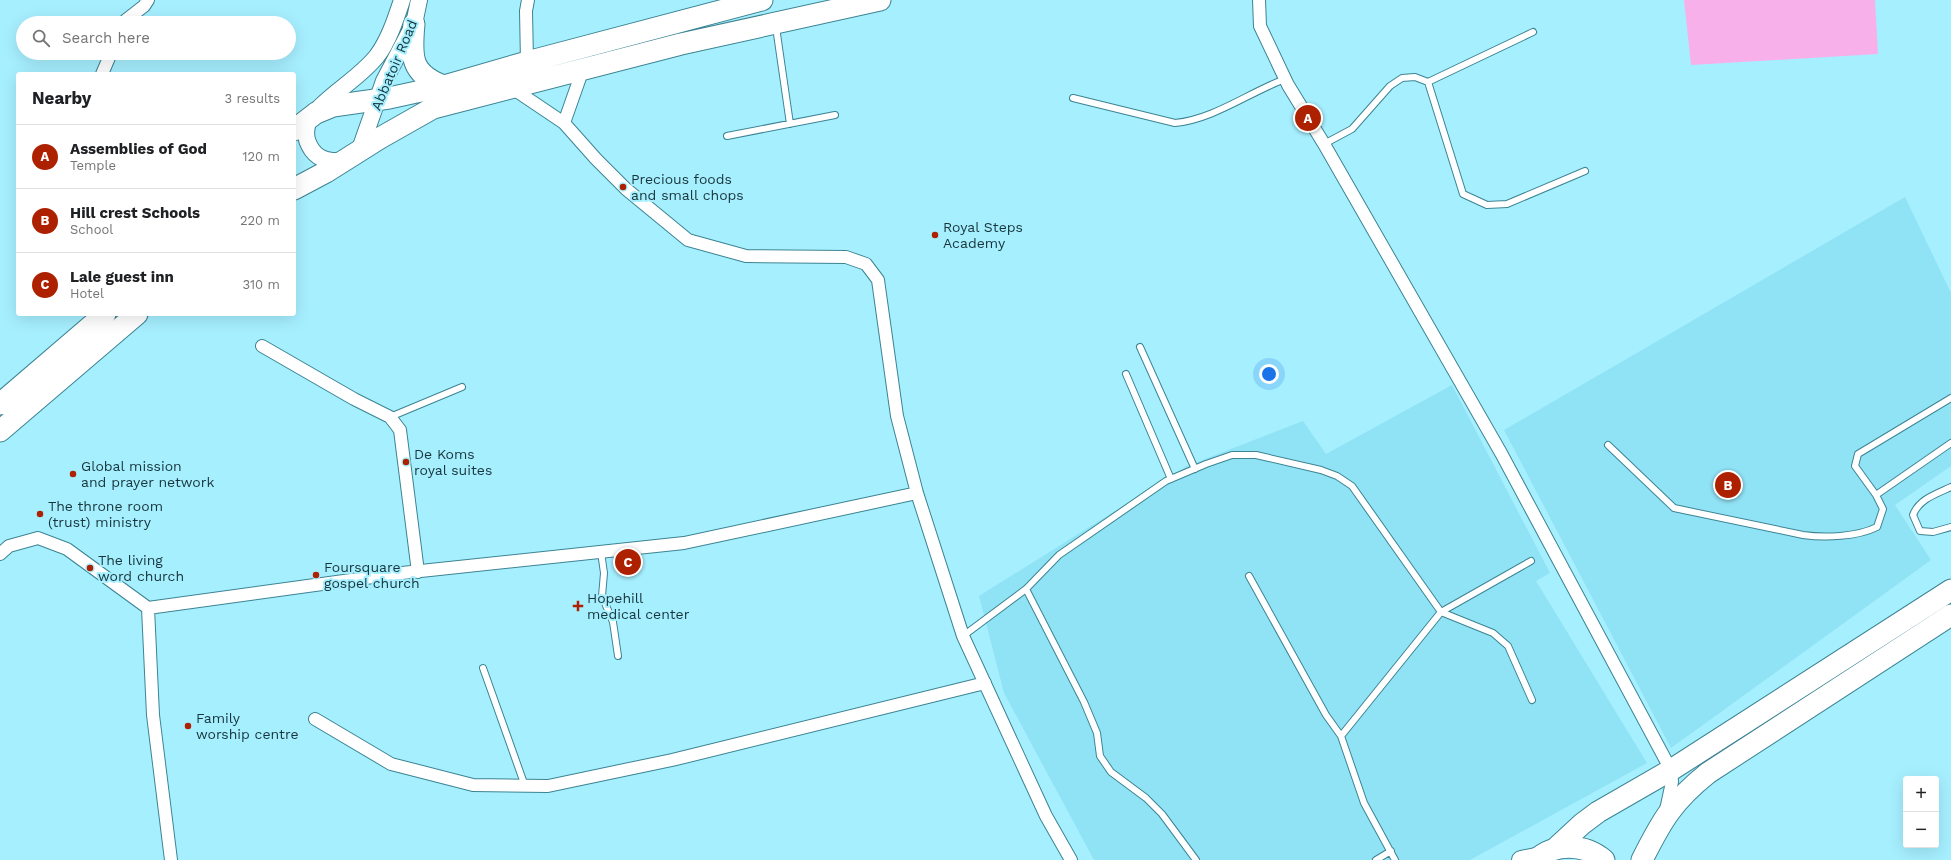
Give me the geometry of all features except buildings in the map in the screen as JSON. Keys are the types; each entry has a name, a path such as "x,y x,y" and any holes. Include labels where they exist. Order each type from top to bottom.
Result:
{"highway":[{"path":"296,128 311,117 333,106 377,100 444,86 732,3 762,0"},
{"path":"296,188 352,157 391,131 433,108 681,44 775,23 846,4 880,0"},
{"path":"414,24 412,49 418,69 429,80 444,86"},
{"path":"0,404 103,316"},
{"path":"0,431 135,316"},
{"path":"1538,856 1598,812 1671,770 1951,590"},
{"path":"1642,860 1663,820 1687,790 1708,774 1951,615"},
{"path":"1538,856 1570,846 1585,849 1598,854 1604,860"}],"street":[{"path":"131,16 144,6 148,0"},
{"name":"Abbatoir Road","path":"402,0 386,40 378,54 362,72 328,99 311,117 306,135 309,146 315,154 324,160 333,162 352,157 387,75 414,24 419,0"},
{"path":"527,62 526,11 528,0"},
{"path":"1259,0 1260,26 1285,79 1324,144 1501,453 1671,770 1671,790 1663,820"},
{"path":"103,72 108,60"},
{"path":"564,122 583,69"},
{"path":"512,88 564,122 596,159 626,189 688,240 746,256 846,257 866,264 878,280 897,416 917,493 963,636 1046,816 1071,860"},
{"path":"262,346 354,399 390,417 400,430 418,572"},
{"path":"0,554 9,546 38,538 67,549 148,608 418,572 684,543 917,493"},
{"path":"148,608 153,715 171,860"},
{"path":"315,720 391,764 473,785 548,786 672,760 985,683"}],"lane":[{"path":"775,23 790,124"},
{"path":"1324,144 1352,129 1390,86 1402,78 1414,77 1428,82 1533,32"},
{"path":"1073,98 1175,123 1191,122 1205,117 1265,87 1285,79"},
{"path":"1428,82 1463,194 1470,198 1487,205 1507,204 1585,171"},
{"path":"727,136 836,115"},
{"path":"1140,347 1195,469"},
{"path":"1126,374 1171,479"},
{"path":"390,417 462,387"},
{"path":"1608,445 1674,508 1803,535 1821,537 1837,536 1870,530 1877,527 1883,509 1876,495 1855,466 1858,454 1951,398"},
{"path":"1876,495 1951,443"},
{"path":"963,636 1026,589 1059,555 1171,479 1232,455 1256,455 1337,476 1352,486 1441,612 1492,632 1508,646 1532,700"},
{"path":"1951,487 1922,501 1915,509 1913,515 1920,531 1933,532 1951,527"},
{"path":"601,552 604,573 602,596 613,622 618,656"},
{"path":"1341,736 1441,612 1531,561"},
{"path":"1248,576 1326,715 1341,736 1364,803 1395,860"},
{"path":"1026,589 1084,702 1097,733 1100,756 1111,772 1146,798 1162,814 1196,860"},
{"path":"483,668 525,786"},
{"path":"1376,860 1391,851"}],"shaded area":[{"path":"1684,0 1875,0 1878,54 1691,65"},
{"path":"1905,197 1951,293 1951,466 1895,505 1931,560 1671,748 1504,430"},
{"path":"1452,385 1550,573 1536,581 1647,763 1470,860 1094,860 1004,693 979,596 1187,466 1303,421 1326,454"}],"place":[{"name":"Assemblies of God","path":"1308,118"},
{"name":"Precious foods and small chops","path":"623,187"},
{"name":"Royal Steps Academy","path":"935,235"},
{"name":"De Koms royal suites","path":"406,462"},
{"name":"Global mission and prayer network","path":"73,474"},
{"name":"Hill crest Schools","path":"1728,485"},
{"name":"The throne room (trust) ministry","path":"40,514"},
{"name":"Lale guest inn","path":"628,562"},
{"name":"The living word church","path":"90,568"},
{"name":"Foursquare gospel church","path":"316,575"},
{"name":"Hopehill medical center","path":"578,606"},
{"name":"Family worship centre","path":"188,726"}]}
